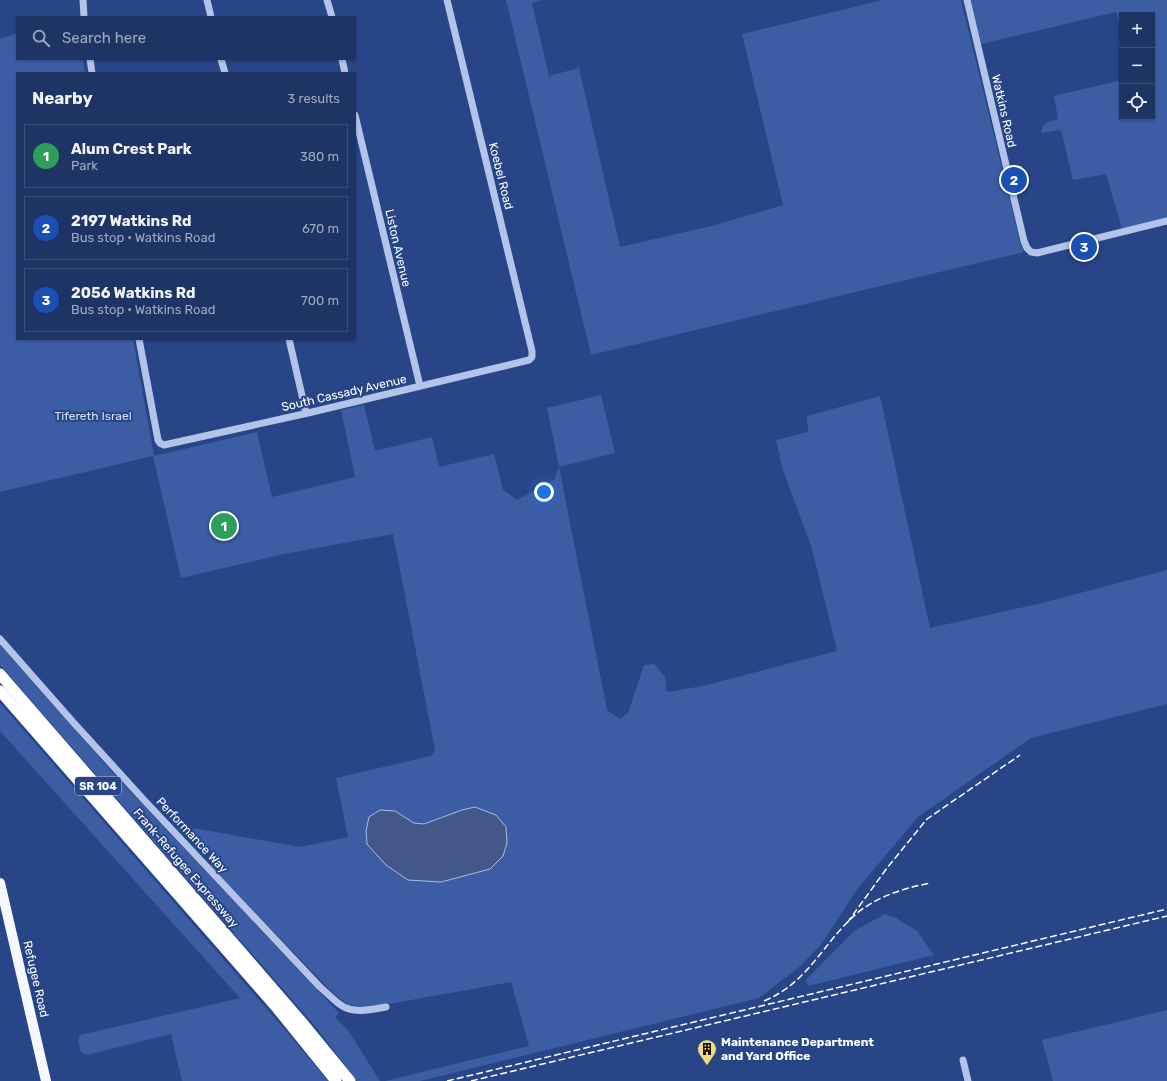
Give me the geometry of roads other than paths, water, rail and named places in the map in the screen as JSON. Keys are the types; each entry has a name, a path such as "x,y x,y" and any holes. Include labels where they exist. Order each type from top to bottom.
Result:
{"highway":[{"name":"Frank-Refugee Expressway","path":"0,674 300,1020 342,1079"},
{"name":"Frank-Refugee Expressway","path":"0,691 277,1008 342,1079"}],"main road":[{"name":"Refugee Road","path":"0,883 46,1081"}],"street":[{"path":"83,0 84,16"},
{"path":"207,0 211,16"},
{"path":"327,0 332,16"},
{"name":"Koebel Road","path":"447,0 532,351 532,357"},
{"name":"Watkins Road","path":"967,0 1014,201 1027,248 1031,252 1037,253 1167,221"},
{"path":"90,60 92,72"},
{"path":"221,60 225,72"},
{"path":"342,60 345,72"},
{"name":"Liston Avenue","path":"356,119 420,386"},
{"name":"South Cassady Avenue","path":"139,340 158,440 164,445 525,362 532,357"},
{"path":"289,340 306,413"},
{"name":"Performance Way","path":"0,639 144,800 318,986 341,1006 352,1010 363,1011 386,1007"},
{"path":"963,1060 968,1081"}],"railway":[{"path":"847,923 887,868 927,819 1020,755"},
{"path":"764,1001 793,984 814,962 844,926 864,908 873,902 892,894 911,887 931,883"},
{"path":"447,1081 1167,909"},
{"path":"471,1081 1167,916"}],"place":[{"name":"2197 Watkins Rd","path":"1014,180"},
{"name":"2056 Watkins Rd","path":"1084,247"},
{"name":"Alum Crest Park","path":"224,526"},
{"name":"Maintenance Department and Yard Office","path":"707,1066"}],"park label":[{"name":"Tifereth Israel","path":"93,416"}]}
